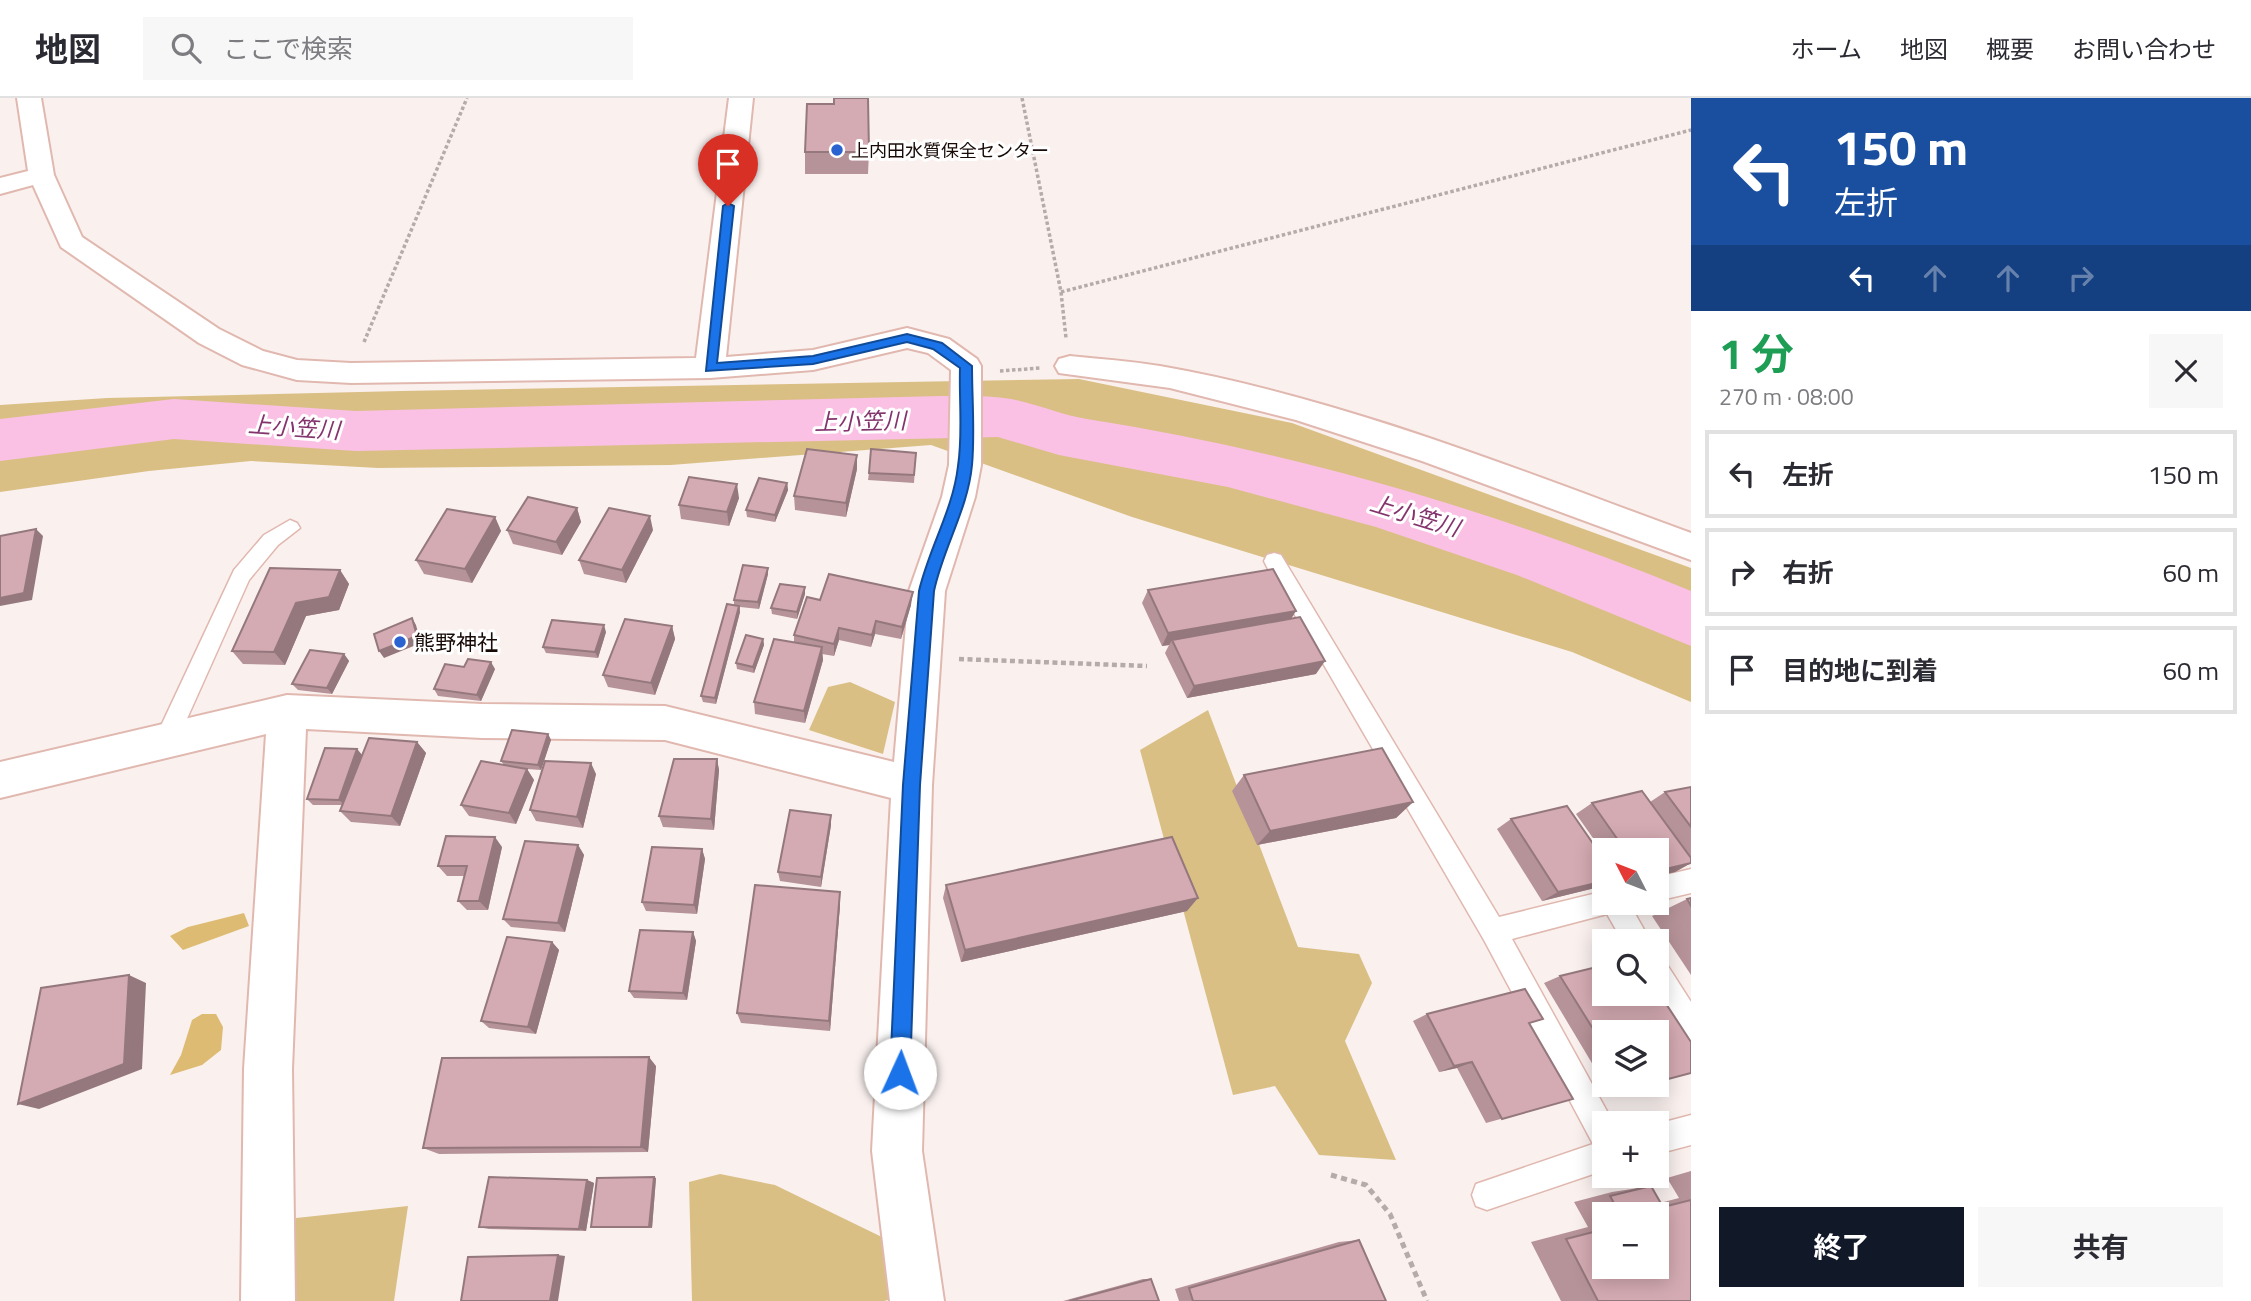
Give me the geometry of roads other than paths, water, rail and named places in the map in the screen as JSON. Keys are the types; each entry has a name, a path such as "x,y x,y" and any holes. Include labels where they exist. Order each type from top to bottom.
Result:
{"street":[{"path":"710,368 741,98"},
{"path":"23,100 41,175 71,241 209,336 253,358 286,367 351,373 710,368 813,360 907,338 938,346 966,366 965,466 955,510 933,563 927,591 912,785 897,1151 917,1301"},
{"path":"0,187 41,175"},
{"path":"1070,366 1167,377 1288,405 1384,433 1691,547"},
{"path":"0,780 166,743 287,712 482,721 666,723 912,785"},
{"path":"268,1301 268,1069 287,712"}],"lane":[{"path":"166,743 242,576 271,540 290,528"},
{"path":"1274,561 1493,931 1592,1113"},
{"path":"1670,887 1691,881"},
{"path":"1493,931 1592,906"},
{"path":"1669,991 1691,1027"},
{"path":"1669,1136 1691,1130"},
{"path":"1487,1195 1592,1159"}],"waterway":[{"name":"上小笠川","path":"0,440 174,419 356,431 942,416 998,417 1059,434 1228,466 1385,506 1540,558 1691,619"}],"place":[{"name":"上内田水質保全センター","path":"837,150"},
{"name":"熊野神社","path":"400,642"}]}
